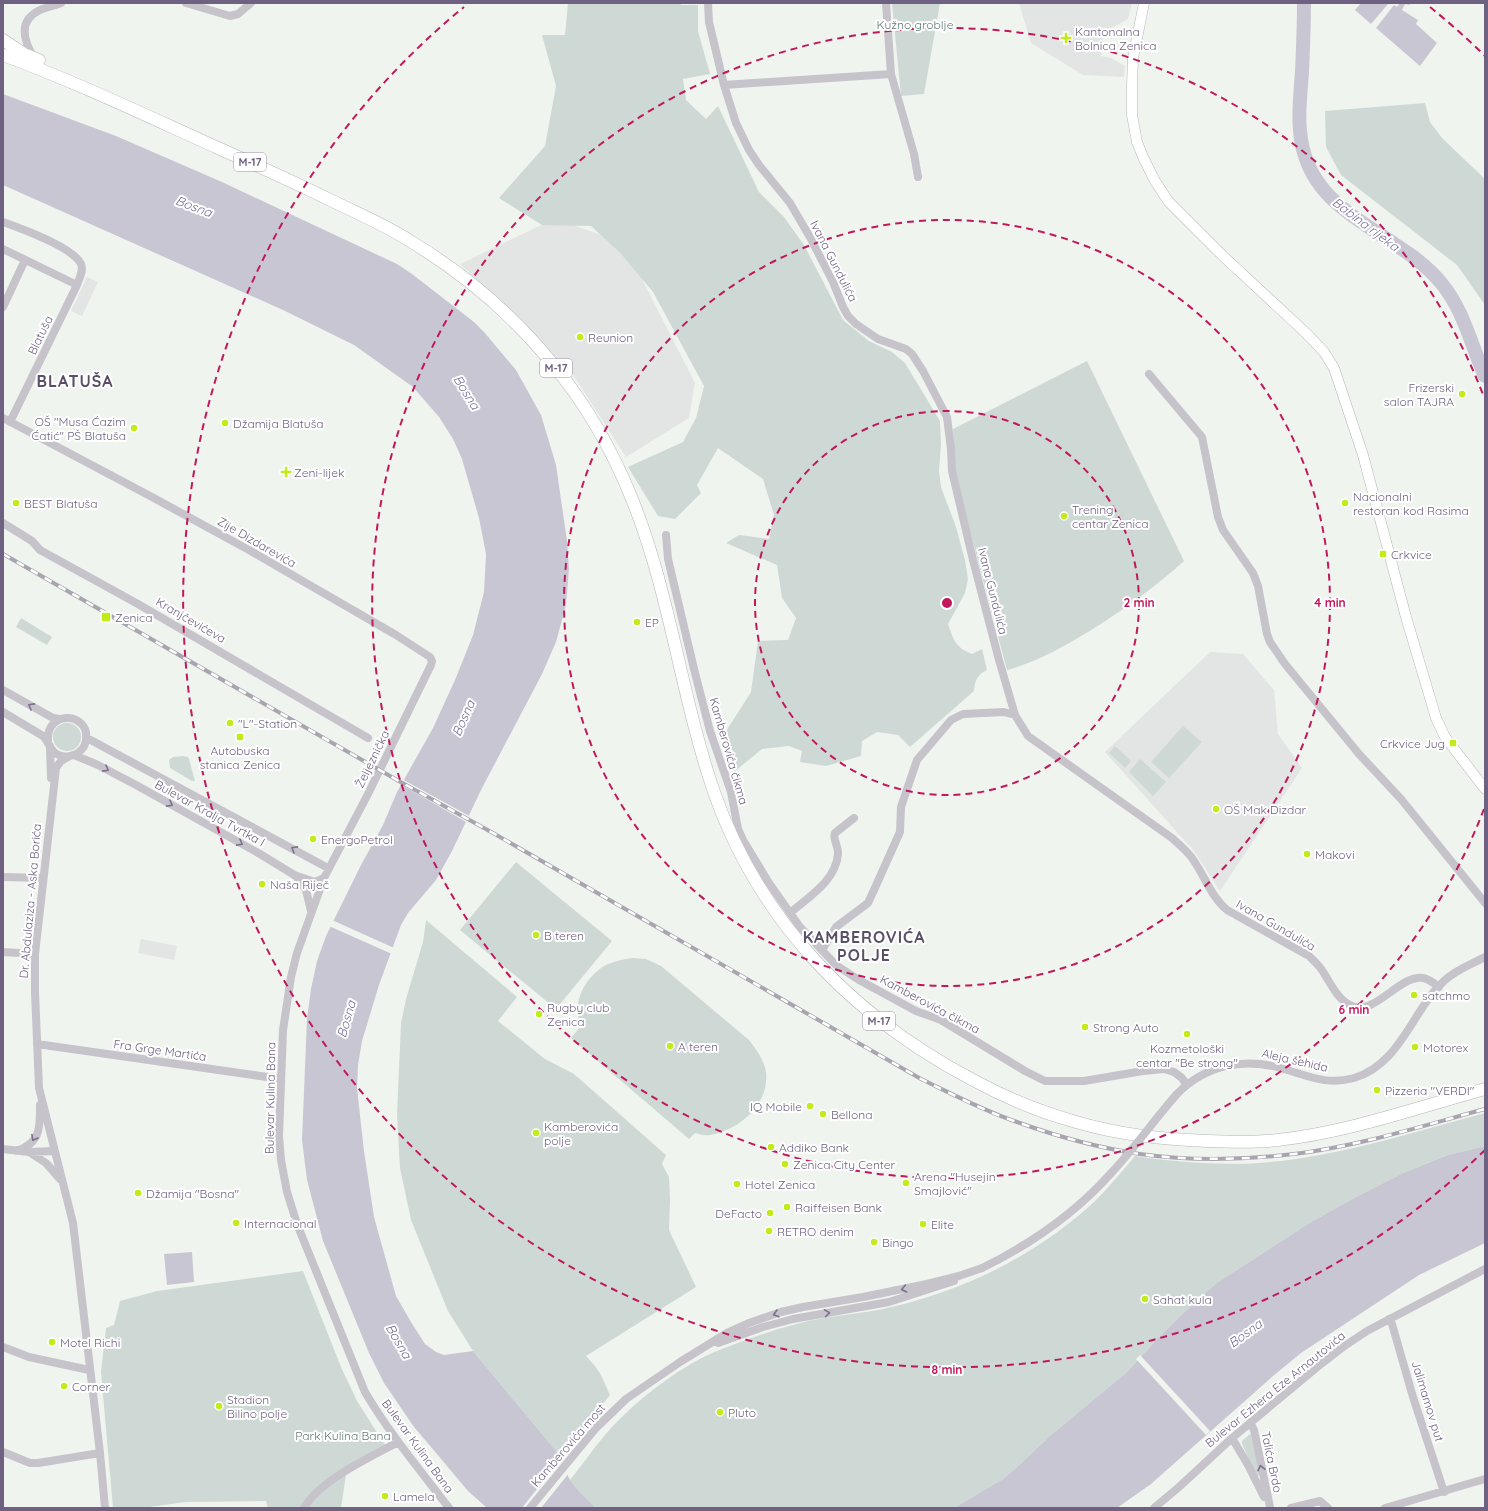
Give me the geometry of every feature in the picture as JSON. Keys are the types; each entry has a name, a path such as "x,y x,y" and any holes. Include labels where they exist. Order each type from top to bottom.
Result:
{"highway":[{"path":"3,40 24,54 75,76 93,91"},
{"name":"M-17","path":"3,55 93,91 311,190 405,237 459,273 485,294 531,339 551,362 588,415 612,455 633,501 658,581 700,748 717,801 734,842 776,914 814,961 862,1007 896,1034 953,1070 993,1091 1031,1107 1081,1124 1165,1140 1236,1142 1276,1141 1323,1133 1380,1120 1485,1089"},
{"path":"3,62 69,88 93,91"}],"main road":[{"path":"1144,3 1133,58 1132,86 1132,115 1137,142 1143,157 1155,181 1168,201 1222,255 1307,334 1324,352 1334,368 1363,455 1406,616 1436,718 1444,737 1485,790"}],"street":[{"path":"35,59 27,46 24,32 25,25 32,16 41,10 61,3"},
{"path":"186,3 230,16 238,14 251,3"},
{"name":"Ivana Gundulića","path":"708,3 709,22 724,85 736,123 749,150 790,204 811,239 833,282 848,316 856,324 878,339 906,349 912,354 923,371 947,417 952,471 955,486 989,624 1015,715 1028,736 1037,744 1155,826 1186,850 1220,904 1227,910 1309,956 1318,964 1337,994 1350,1005 1356,1008 1364,1007 1405,982 1415,978 1426,979 1439,987"},
{"path":"886,3 891,74 914,154 918,177"},
{"path":"724,85 891,74"},
{"name":"Blatuša","path":"3,222 65,249 77,258 82,265 77,285 7,420 69,452"},
{"path":"3,249 77,285"},
{"path":"3,306 25,260"},
{"path":"1149,374 1202,437 1218,517 1223,530 1253,573 1258,586 1267,634 1270,642 1359,754 1401,799 1485,903"},
{"name":"Zije Dizdarevića","path":"69,452 249,550 430,657"},
{"name":"Kranjčevićeva","path":"3,523 32,541 40,550 138,604 368,738"},
{"name":"Kamberovića čikma","path":"666,535 668,559 689,647 710,731 731,792 738,829 769,883 800,927 836,965 859,980 916,1011 941,1020 1025,1071 1045,1081 1084,1081 1142,1071 1164,1069 1174,1072 1182,1078 1186,1084"},
{"name":"Željeznička","path":"328,868 368,794 431,665 432,661 430,657"},
{"path":"3,690 53,718 71,718 81,723 84,727 86,738 83,749 71,756"},
{"name":"Bulevar Kralja Tvrtka I","path":"3,712 36,731 58,754 71,756 98,765 260,854 296,876 306,890 311,912"},
{"path":"822,950 836,927 868,903 900,832 901,807 917,760 952,720 963,714 1004,712 1015,715"},
{"path":"49,744 48,736 52,725 60,719"},
{"name":"Bulevar Kralja Tvrtka I","path":"86,738 328,868"},
{"name":"Dr. Abdulaziza - Aska Borića","path":"49,744 52,795"},
{"name":"Dr. Abdulaziza - Aska Borića","path":"62,1182 39,1088 34,992 35,954 56,768 61,761 71,756"},
{"path":"790,913 828,880 833,872 838,852 834,835 854,818"},
{"name":"Bulevar Kulina Bana","path":"328,868 311,912 291,977 283,1030 279,1136 281,1160 287,1192 297,1224 365,1392 380,1417 398,1442 449,1508"},
{"path":"296,876 315,882 324,878"},
{"path":"3,877 43,878"},
{"path":"3,952 35,954"},
{"name":"Aleja šehida","path":"982,1268 1022,1247 1076,1207 1112,1173 1177,1094 1186,1084 1197,1076 1231,1065 1249,1063 1263,1064 1326,1081 1340,1080 1362,1075 1374,1069 1392,1052 1428,1000 1446,979 1485,957"},
{"name":"Fra Grge Martića","path":"36,1044 281,1079"},
{"path":"16,1151 26,1148 37,1136 40,1116 39,1088"},
{"path":"3,1149 29,1152 54,1151"},
{"path":"29,1152 51,1168 62,1182 73,1223 105,1508"},
{"name":"Kamberovića most","path":"530,1508 596,1428 626,1399 696,1352 738,1328 770,1315 803,1307 927,1284 959,1276 982,1268"},
{"name":"Bulevar Ezhera Eze Arnautovića","path":"1154,1508 1250,1422 1326,1360 1366,1331 1485,1269"},
{"name":"Jalimamov put","path":"1389,1319 1392,1324 1413,1397 1444,1492"},
{"path":"3,1347 30,1357 89,1370"},
{"name":"Talića Brdo","path":"1250,1422 1254,1430 1270,1507"},
{"name":"Talića Brdo","path":"1232,1438 1270,1507"},
{"path":"304,1508 318,1490 330,1481 398,1442"},
{"path":"3,1452 30,1463 100,1453"},
{"path":"1385,1508 1485,1479"},
{"path":"1291,1508 1320,1501 1328,1508"}],"shaded area":[{"name":"Kantonalna Bolnica Zenica","path":"1019,3 1132,3 1128,19 1103,33 1101,56 1111,58 1125,66 1124,77 1083,75 1031,43"},
{"path":"554,219 599,234 637,269 695,383 689,418 626,457 574,376 511,312 460,264"},
{"path":"87,277 98,282 82,316 71,311"},
{"name":"OŠ Mak Dizdar","path":"1210,652 1243,654 1274,690 1278,734 1302,768 1220,891 1194,851 1105,752"},
{"path":"141,939 177,946 174,960 138,953"}],"green space":[{"path":"568,3 680,3 681,5 698,5 698,31 710,74 683,79 686,100 706,119 718,106 759,192 784,217 804,245 843,320 869,341 892,352 905,363 940,421 941,444 939,471 941,487 956,527 965,560 968,579 965,593 948,624 954,639 962,649 972,654 982,649 987,670 977,678 974,691 910,747 898,735 877,732 862,741 861,756 826,766 800,762 802,751 789,746 762,749 734,772 723,736 751,692 758,641 788,640 796,618 782,598 777,565 726,543 739,535 769,539 774,515 763,479 718,448 697,485 701,493 675,519 658,516 628,467 683,442 696,418 704,386 653,292 622,255 591,226 542,225 499,198 545,146 556,86 542,35 565,35"},
{"name":"Kužno groblje","path":"892,3 940,3 924,94 901,96"},
{"path":"1425,103 1430,122 1442,138 1485,179 1485,305 1457,265 1341,175 1326,147 1325,111"},
{"name":"Trening centar Zenica","path":"1087,361 1184,561 1138,599 1088,632 1039,659 1007,670 954,471 953,429"},
{"path":"21,618 52,637 47,645 16,627"},
{"path":"67,723 77,727 81,737 77,747 67,751 57,747 53,737 57,727"},
{"path":"1183,726 1202,742 1169,778 1151,762"},
{"path":"1115,746 1131,761 1125,768 1109,753"},
{"path":"173,757 188,757 189,759 195,781 192,781 170,768 169,760"},
{"path":"1140,759 1166,782 1153,796 1129,772"},
{"name":"B teren","path":"516,862 612,941 556,1009 460,930"},
{"name":"Kamberovića polje","path":"426,920 517,997 498,1021 545,1059 574,1074 666,1155 662,1164 669,1177 669,1230 696,1287 586,1356 601,1375 610,1395 567,1449 557,1452 473,1351 448,1311 411,1220 400,1168 397,1115 401,1023 406,999 423,942"},
{"path":"633,958 646,959 661,966 749,1040 759,1055 766,1072 766,1084 763,1095 758,1105 750,1114 732,1128 710,1135 695,1133 689,1139 571,1038 580,1027 578,1011 579,1000 588,981 602,967 620,960"},
{"path":"1485,1113 1485,1146 1448,1155 1403,1173 1311,1222 1218,1282 1160,1336 1127,1372 1051,1435 1016,1468 1003,1479 954,1508 596,1508 570,1480 601,1440 625,1414 659,1385 696,1361 740,1342 781,1328 802,1322 872,1311 916,1301 971,1281 1024,1254 1073,1220 1100,1196 1135,1156 1216,1164 1256,1163 1296,1159 1391,1139"},
{"name":"Stadion Bilino polje","path":"303,1271 341,1367 357,1401 385,1445 347,1468 341,1508 268,1508 266,1501 186,1502 142,1508 113,1508 101,1372 106,1328 114,1325 120,1301 157,1291"},
{"path":"1250,1434 1260,1475 1258,1476 1256,1475 1242,1444 1242,1441"}],"water":[{"path":"1361,3 1389,3 1371,24 1355,10"},
{"path":"1400,3 1410,3 1409,5 1405,4 1402,10 1418,20 1416,24 1437,43 1420,66 1376,28 1394,5 1397,7"},
{"name":"Bosna","path":"3,94 116,136 222,182 397,264 474,322 484,332 516,370 541,415 556,465 567,541 569,569 566,605 556,642 542,674 481,790 452,851 436,880 408,913 401,925 379,985 362,1041 358,1065 357,1088 364,1151 374,1217 396,1296 425,1344 436,1352 444,1355 473,1351 557,1452 570,1480 596,1508 487,1508 468,1491 414,1427 384,1383 369,1353 323,1241 307,1180 302,1140 307,1018 317,961 326,936 361,865 383,825 397,792 433,728 455,680 473,635 484,592 486,554 479,518 462,459 453,439 439,417 413,387 354,345 283,310 3,185"},
{"name":"Bosna","path":"1485,1146 1485,1243 1419,1275 1301,1353 1151,1484 1117,1508 954,1508 1003,1479 1016,1468 1051,1435 1127,1372 1160,1336 1218,1282 1311,1222 1403,1173 1448,1155"},
{"path":"192,1252 194,1282 167,1285 164,1254"}],"pier":[{"path":"402,779 471,817 468,823 400,784"},
{"path":"332,920 394,948 392,954 329,926"},
{"path":"1140,1355 1210,1431 1206,1435 1136,1359"},
{"path":"562,1457 569,1473 541,1508 522,1508"}],"waterway":[{"name":"Babina rijeka","path":"1304,3 1300,135 1305,156 1315,178 1329,196 1347,212 1407,252 1426,267 1442,284 1450,294 1462,317 1485,376"}],"railway":[{"path":"3,554 921,1079 1005,1118 1062,1137 1093,1145 1140,1154 1178,1158 1217,1159 1275,1156 1342,1146 1390,1135 1485,1109"}],"place":[{"name":"Kantonalna Bolnica Zenica","path":"1066,38"},
{"name":"Reunion","path":"580,337"},
{"name":"Frizerski salon TAJRA","path":"1462,394"},
{"name":"Džamija Blatuša","path":"225,423"},
{"name":"OŠ \"Musa Ćazim Ćatić\" PŠ Blatuša","path":"134,428"},
{"name":"Zeni-lijek","path":"286,472"},
{"name":"BEST Blatuša","path":"16,503"},
{"name":"Nacionalni restoran kod Rasima","path":"1345,503"},
{"name":"Trening centar Zenica","path":"1064,516"},
{"name":"Crkvice","path":"1383,554"},
{"name":"Zenica","path":"106,617"},
{"name":"EP","path":"637,622"},
{"name":"\"L\"-Station","path":"230,723"},
{"name":"Autobuska stanica Zenica","path":"240,737"},
{"name":"Crkvice Jug","path":"1453,743"},
{"name":"OŠ Mak Dizdar","path":"1216,809"},
{"name":"EnergoPetrol","path":"313,839"},
{"name":"Makovi","path":"1307,854"},
{"name":"Naša Riječ","path":"262,884"},
{"name":"B teren","path":"536,935"},
{"name":"satchmo","path":"1414,995"},
{"name":"Rugby club Zenica","path":"539,1014"},
{"name":"Strong Auto","path":"1085,1027"},
{"name":"Kozmetološki centar \"Be strong\"","path":"1187,1034"},
{"name":"A teren","path":"670,1046"},
{"name":"Motorex","path":"1415,1047"},
{"name":"Pizzeria \"VERDI\"","path":"1377,1090"},
{"name":"IQ Mobile","path":"810,1106"},
{"name":"Bellona","path":"823,1114"},
{"name":"Kamberovića polje","path":"536,1133"},
{"name":"Addiko Bank","path":"771,1147"},
{"name":"Zenica City Center","path":"785,1164"},
{"name":"Arena \"Husejin Smajlović\"","path":"906,1183"},
{"name":"Hotel Zenica","path":"737,1184"},
{"name":"Džamija \"Bosna\"","path":"138,1193"},
{"name":"Raiffeisen Bank","path":"787,1207"},
{"name":"DeFacto","path":"770,1213"},
{"name":"Internacional","path":"236,1223"},
{"name":"Elite","path":"923,1224"},
{"name":"RETRO denim","path":"769,1231"},
{"name":"Bingo","path":"874,1242"},
{"name":"Sahat kula","path":"1145,1299"},
{"name":"Motel Richi","path":"52,1342"},
{"name":"Corner","path":"64,1386"},
{"name":"Stadion Bilino polje","path":"219,1406"},
{"name":"Pluto","path":"720,1412"},
{"name":"Lamela","path":"385,1496"}],"district":[{"name":"BLATUŠA","path":"75,381"},
{"name":"KAMBEROVIĆA POLJE","path":"864,946"}],"park label":[{"name":"Park Kulina Bana","path":"343,1435"}]}
